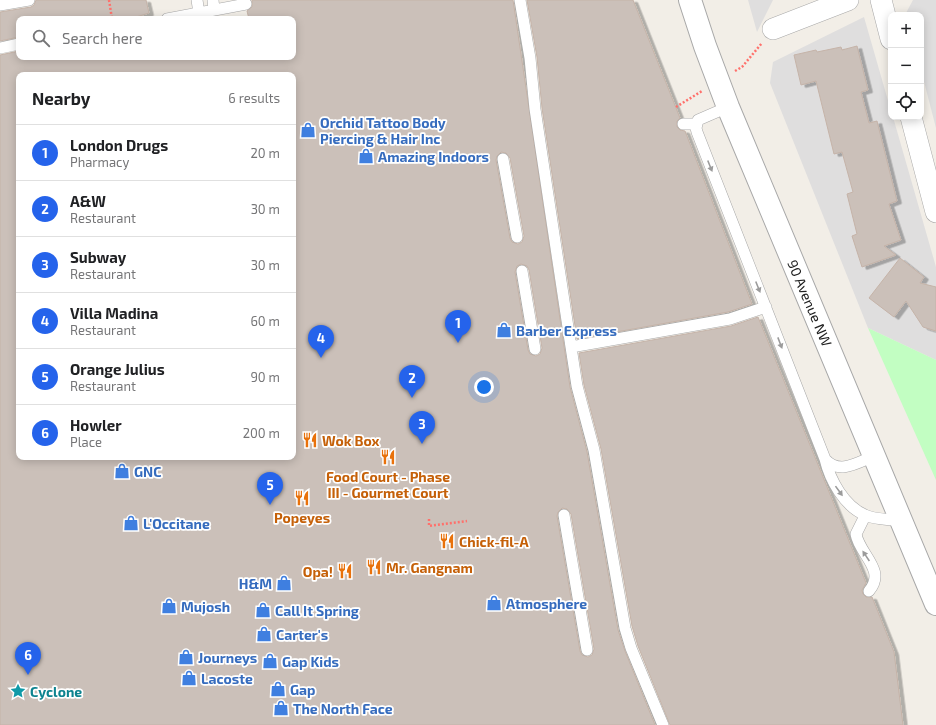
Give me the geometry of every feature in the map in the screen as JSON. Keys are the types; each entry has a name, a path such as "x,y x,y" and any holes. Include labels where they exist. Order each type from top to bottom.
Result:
{"street":[{"name":"90 Avenue NW","path":"690,0 705,46 728,107 936,604"},
{"path":"773,28 848,0"},
{"path":"881,0 888,27"},
{"path":"912,120 936,212"}],"lane":[{"path":"0,5 29,0"},
{"path":"197,0 199,13"},
{"path":"520,0 530,58 536,116 577,386 594,450 625,628 631,648 663,725"},
{"path":"183,16 199,13 214,5 246,4"},
{"path":"0,48 16,45"},
{"path":"728,107 698,120 694,140 766,307 833,483 844,497 866,516 902,521"},
{"path":"683,124 697,124"},
{"path":"503,159 517,237"},
{"path":"522,271 535,349"},
{"path":"571,347 730,319 766,307"},
{"path":"825,459 834,466 840,468 874,456"},
{"path":"564,515 587,650"},
{"path":"866,516 856,534 859,546 874,568 874,585 869,590"}],"path":[{"path":"109,0 112,16"},
{"path":"429,519 430,526 467,521"}],"shaded area":[{"path":"748,0 773,0 757,32"},
{"path":"913,0 936,0 936,128 924,82 924,12 907,12"},
{"path":"864,17 888,101 888,120 894,120 936,267 936,360 868,328 770,83 773,62"}],"green space":[{"path":"868,328 936,360 936,480"}],"building":[{"path":"36,0 146,0 149,13 140,16 16,16 16,38 0,41 0,12 31,7 34,5"},
{"path":"252,0 513,0 570,387 587,452 618,630 655,725 0,725 0,55 16,52 16,60 296,60 296,16 248,16 247,11 252,7","holes":["501,152 506,153 510,158 524,236 522,242 518,244 512,242 510,238 496,160 497,156","521,264 527,266 529,270 542,348 540,354 536,356 530,354 528,350 515,272 517,266","562,508 567,509 571,514 594,649 592,655 588,657 582,655 580,651 557,516 558,512"]},
{"path":"527,0 633,0 680,118 677,121 677,127 680,130 685,131 752,304 728,312 577,339 542,108 537,57"},
{"path":"857,46 868,90 861,92 869,123 877,121 897,201 889,204 901,240 884,246 896,255 862,267 852,236 857,234 847,194 853,192 842,152 834,154 816,81 801,85 794,55 816,50 817,52 841,47 842,50"},
{"path":"900,258 924,277 920,283 936,287 936,331 923,327 906,301 894,317 869,298"},
{"path":"758,317 866,583 862,590 863,594 866,597 872,597 894,652 903,725 670,725 638,646 632,626 601,449 584,385 579,353 731,326"}],"place":[{"name":"Orchid Tattoo Body Piercing & Hair Inc","path":"308,130"},
{"name":"Amazing Indoors","path":"366,156"},
{"name":"Barber Express","path":"504,330"},
{"name":"London Drugs","path":"458,343"},
{"name":"Villa Madina","path":"321,358"},
{"name":"A&W","path":"412,398"},
{"name":"Wok Box","path":"310,440"},
{"name":"Subway","path":"422,444"},
{"name":"Food Court - Phase III - Gourmet Court","path":"388,457"},
{"name":"GNC","path":"122,471"},
{"name":"Popeyes","path":"302,498"},
{"name":"Orange Julius","path":"270,505"},
{"name":"L'Occitane","path":"131,523"},
{"name":"Chick-fil-A","path":"447,541"},
{"name":"Mr. Gangnam","path":"374,567"},
{"name":"Opa!","path":"345,571"},
{"name":"H&M","path":"284,583"},
{"name":"Atmosphere","path":"494,603"},
{"name":"Mujosh","path":"169,606"},
{"name":"Call It Spring","path":"263,610"},
{"name":"Carter's","path":"264,634"},
{"name":"Journeys","path":"186,657"},
{"name":"Gap Kids","path":"270,661"},
{"name":"Howler","path":"28,675"},
{"name":"Lacoste","path":"189,678"},
{"name":"Gap","path":"278,689"},
{"name":"Cyclone","path":"18,691"},
{"name":"The North Face","path":"281,708"}]}
